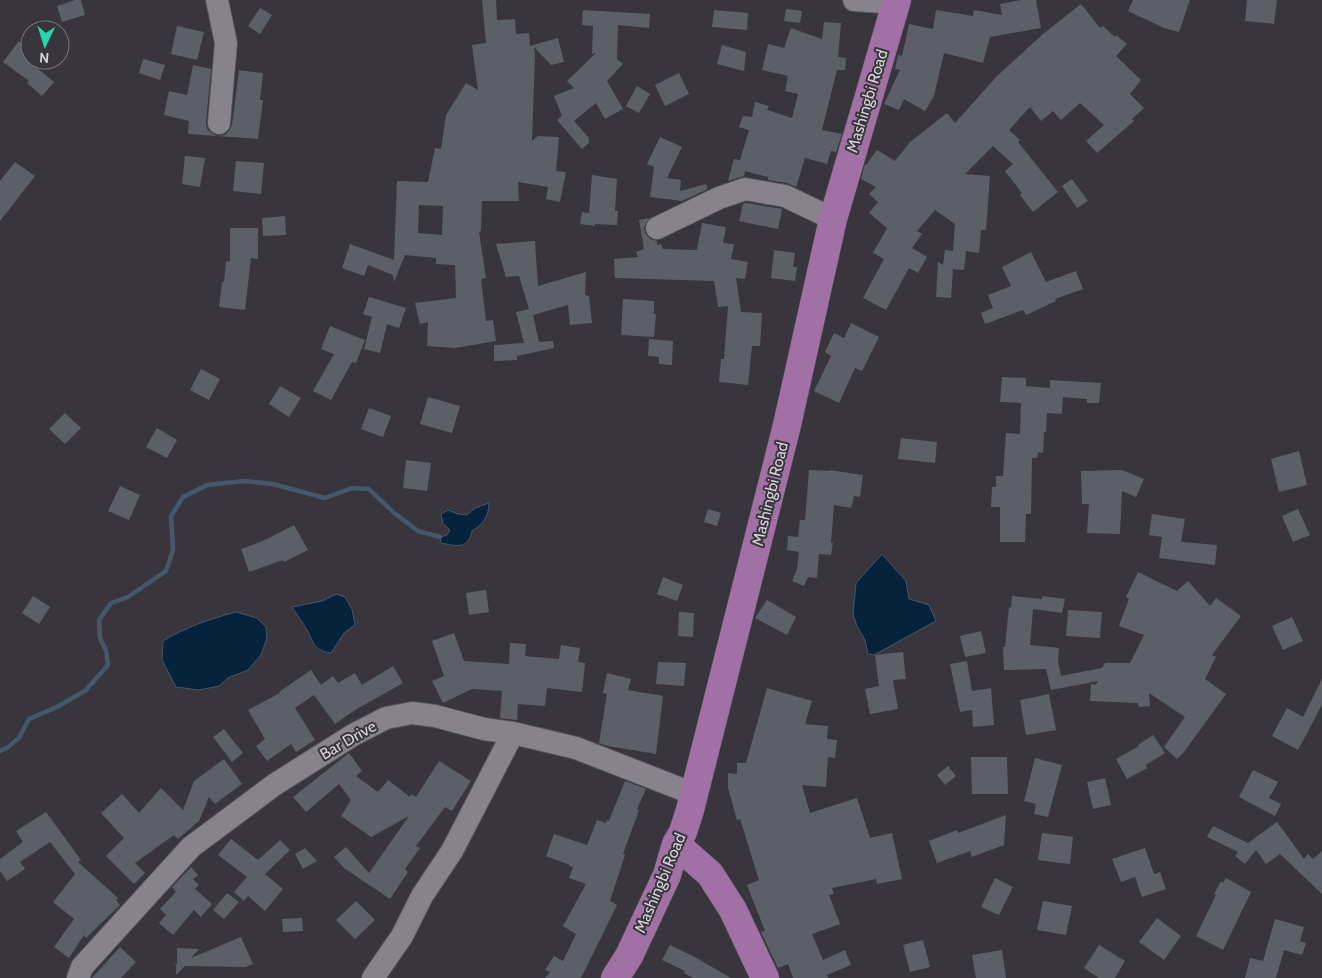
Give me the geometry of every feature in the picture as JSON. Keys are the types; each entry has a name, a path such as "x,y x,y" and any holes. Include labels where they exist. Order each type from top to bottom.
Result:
{"main road":[{"name":"Mashingbi Road","path":"615,978 629,956 667,875 694,794 787,425 833,219 897,2"},
{"path":"676,844 710,874 733,910 765,978"}],"street":[{"path":"217,0 226,43 220,123"},
{"path":"854,0 897,2"},
{"path":"656,228 719,198 745,189 785,196 833,219"},
{"name":"Bar Drive","path":"78,978 82,967 192,846 274,784 353,735 386,718 412,713 436,716 484,729 513,733 576,748 694,794"},
{"path":"373,978 402,936 422,896 452,851 487,787 513,733"}],"water":[{"path":"489,503 485,520 472,531 468,541 456,546 441,543 440,537 447,535 450,530 443,524 441,514 448,510 467,515 475,508"},
{"path":"882,554 906,581 909,599 929,605 936,621 874,655 868,654 865,640 853,614 856,583"},
{"path":"336,594 345,597 352,609 355,625 344,633 331,653 324,652 313,643 292,607 322,601"},
{"path":"236,612 257,618 266,627 267,638 261,655 248,670 228,678 219,686 199,690 176,687 162,660 163,641 198,624"}],"building":[{"path":"81,0 85,15 61,20 57,6"},
{"path":"482,0 496,0 497,20 515,19 516,34 529,33 530,46 558,38 564,62 551,65 534,47 532,141 538,136 559,137 556,171 566,172 560,202 546,199 548,187 518,182 519,201 482,201 481,231 479,232 486,278 481,279 486,321 493,320 496,341 455,348 427,346 428,322 420,324 415,303 456,298 455,265 436,264 436,258 405,255 394,282 393,275 368,265 364,276 342,268 350,244 394,260 397,181 428,182 435,148 441,149 446,115 466,83 478,90 472,45 486,43","holes":["419,205 443,206 442,235 418,233"]},
{"path":"1021,0 1036,0 1041,28 990,37 983,63 944,53 934,96 925,111 904,99 899,110 884,104 900,70 895,69 898,55 902,56 909,24 933,29 936,10 973,16 974,10 1002,15 1000,4"},
{"path":"1133,0 1190,0 1179,32 1164,28 1128,11"},
{"path":"1247,0 1277,0 1274,24 1245,21"},
{"path":"1081,4 1100,28 1103,26 1115,37 1116,35 1127,44 1116,56 1141,80 1130,94 1144,108 1132,119 1134,121 1097,153 1086,141 1104,125 1080,103 1061,120 1053,111 1041,121 1030,107 1009,130 1020,140 1018,142 1058,192 1033,212 1020,195 1022,193 1005,171 1013,164 993,146 965,174 990,176 986,230 981,230 979,253 966,251 964,270 950,269 953,270 951,298 936,297 938,262 943,265 945,250 953,251 955,224 935,210 917,231 922,234 912,248 927,257 918,273 909,268 886,310 863,298 884,259 873,253 887,228 869,213 878,202 869,194 876,187 861,179 865,164 877,150 895,161 910,142 947,113 955,123 997,76 1043,34"},
{"path":"260,8 272,15 260,34 248,26"},
{"path":"786,9 802,11 800,23 784,21"},
{"path":"583,10 650,14 649,28 618,25 617,59 623,64 607,81 623,109 605,119 596,103 574,121 589,138 589,143 582,149 557,120 562,116 554,96 574,88 567,81 596,53 592,54 593,26 582,25"},
{"path":"714,10 748,13 747,30 712,27"},
{"path":"824,22 841,23 838,57 846,58 845,70 837,70 822,130 842,134 836,152 831,151 827,164 805,158 796,187 787,183 768,180 768,177 745,171 744,176 728,181 734,159 740,160 749,130 739,127 743,116 752,117 755,102 769,106 767,110 792,118 798,94 785,91 788,76 762,70 768,44 784,48 791,28 822,39"},
{"path":"177,26 204,32 197,60 171,54"},
{"path":"19,41 20,70 40,70 54,82 42,96 27,83 29,81 3,62"},
{"path":"722,45 746,52 744,71 717,64"},
{"path":"143,59 165,65 160,80 139,73"},
{"path":"193,65 211,69 206,122 207,129 217,136 225,135 232,125 239,70 263,73 260,100 263,100 258,139 188,134 189,121 164,115 169,91 187,95"},
{"path":"679,73 689,94 665,106 655,85"},
{"path":"637,86 650,94 639,113 626,106"},
{"path":"660,137 682,147 667,178 681,180 680,191 706,184 708,189 682,201 650,197 654,167 647,164"},
{"path":"185,156 205,158 200,187 182,184"},
{"path":"236,161 264,163 261,194 233,191"},
{"path":"15,162 35,176 0,221 0,181"},
{"path":"592,175 617,179 615,211 618,211 617,225 595,224 595,226 580,224 582,212 589,213"},
{"path":"1072,179 1088,201 1077,208 1062,186"},
{"path":"743,204 782,209 778,229 739,221"},
{"path":"285,216 286,235 263,236 262,218"},
{"path":"649,218 644,227 645,233 650,239 657,241 657,245 661,244 663,249 697,250 702,223 726,227 723,243 734,244 731,259 748,262 745,279 736,278 741,312 762,313 760,346 752,346 748,385 719,382 721,359 724,359 728,306 718,307 714,281 615,278 614,259 638,257 636,252 644,249 639,220"},
{"path":"230,228 258,228 258,259 251,258 245,310 219,307 226,261 230,262"},
{"path":"535,241 538,286 586,272 585,295 589,296 592,323 570,325 568,305 533,315 539,342 553,341 554,348 517,356 517,360 494,361 494,345 524,343 516,312 529,309 519,276 506,277 496,244"},
{"path":"774,250 795,253 793,267 797,267 795,281 771,278"},
{"path":"1031,252 1046,282 1076,271 1083,289 1055,299 1056,301 1026,315 1023,310 985,324 981,313 993,308 988,295 1011,286 1002,267"},
{"path":"369,297 406,308 399,328 387,324 380,353 364,349 372,317 363,314"},
{"path":"623,299 654,301 654,314 656,314 654,337 621,335"},
{"path":"851,323 879,337 862,371 855,368 839,403 814,391 831,356 825,352 834,333 844,338"},
{"path":"330,326 365,340 356,363 352,362 331,400 313,391 334,354 321,349"},
{"path":"649,339 673,341 672,365 659,364 659,357 648,356"},
{"path":"201,369 220,379 209,400 190,390"},
{"path":"1002,377 1026,378 1026,386 1050,388 1050,380 1101,383 1099,403 1087,403 1087,399 1063,397 1062,414 1047,413 1043,453 1038,452 1037,458 1032,458 1031,514 1026,514 1025,542 1000,542 1000,507 991,507 992,487 996,487 996,476 1003,476 1006,433 1020,434 1021,403 1000,402"},
{"path":"280,386 301,398 289,417 269,404"},
{"path":"428,397 460,406 452,433 420,424"},
{"path":"369,408 391,416 383,437 361,429"},
{"path":"65,413 81,428 65,444 49,429"},
{"path":"157,428 177,440 167,458 146,447"},
{"path":"901,438 937,442 935,463 898,459"},
{"path":"1299,451 1307,485 1279,492 1271,459"},
{"path":"406,460 431,463 427,491 403,488"},
{"path":"809,470 829,470 863,475 860,497 854,496 851,508 834,505 831,555 819,554 817,578 808,577 804,586 792,581 797,569 799,552 787,550 788,536 798,537 800,520 805,520"},
{"path":"1122,470 1144,479 1136,497 1122,491 1120,534 1087,533 1089,504 1082,504 1081,471"},
{"path":"120,486 140,495 129,520 108,511"},
{"path":"708,509 721,513 717,526 704,522"},
{"path":"1298,509 1310,535 1293,542 1282,516"},
{"path":"1152,514 1185,519 1181,542 1217,545 1215,565 1159,558 1162,537 1149,535"},
{"path":"294,525 308,550 284,562 283,560 249,572 241,549 265,540"},
{"path":"1138,572 1177,591 1188,581 1210,606 1216,598 1241,616 1212,655 1216,657 1205,679 1226,694 1177,759 1164,747 1185,717 1149,693 1150,706 1139,707 1138,703 1090,701 1091,684 1096,685 1098,681 1051,690 1046,669 1004,670 1003,647 1005,647 1012,596 1042,599 1042,596 1065,599 1062,613 1033,609 1030,645 1059,648 1058,662 1061,676 1102,668 1105,663 1130,663 1144,635 1119,626 1129,599 1126,597"},
{"path":"663,577 683,585 677,601 657,594"},
{"path":"486,590 489,612 469,615 466,593"},
{"path":"33,596 50,607 39,624 22,613"},
{"path":"767,600 796,617 787,635 755,618"},
{"path":"1068,610 1102,612 1100,638 1066,636"},
{"path":"679,612 694,613 693,637 678,636"},
{"path":"1292,617 1303,641 1283,650 1272,626"},
{"path":"981,631 986,653 965,657 960,636"},
{"path":"454,633 464,661 509,664 510,643 526,644 525,656 559,659 561,645 580,648 578,662 585,663 582,692 547,688 545,706 518,704 517,720 500,718 502,691 472,689 443,703 432,681 444,676 432,641"},
{"path":"903,652 906,679 893,680 898,709 870,714 865,689 879,686 875,655"},
{"path":"967,661 972,691 991,688 994,725 973,727 972,710 960,712 950,664"},
{"path":"658,662 686,663 684,686 656,684"},
{"path":"393,666 403,683 355,710 335,724 314,695 295,708 315,740 296,752 291,744 267,761 256,746 265,739 248,710 280,693 311,670 321,685 333,676 338,683 355,673 362,685"},
{"path":"607,673 631,679 628,690 663,696 656,754 599,743 607,694 603,693"},
{"path":"1322,679 1322,705 1298,750 1272,736 1287,708 1303,717"},
{"path":"767,688 812,701 805,724 828,726 827,739 837,740 835,758 828,757 826,787 802,785 810,813 857,798 870,838 892,833 902,879 877,884 876,879 832,888 834,894 829,895 840,924 812,934 823,960 845,950 851,965 827,975 828,978 793,978 788,964 778,968 761,932 765,931 747,885 759,880 740,819 737,820 728,788 728,773 737,774 737,763 746,763"},
{"path":"1049,694 1056,730 1026,735 1020,700"},
{"path":"224,729 243,753 232,762 213,737"},
{"path":"1153,735 1165,753 1146,765 1147,768 1127,779 1116,759 1139,746"},
{"path":"349,753 362,771 356,776 378,792 388,780 410,797 411,794 416,797 439,761 471,781 452,811 445,807 416,846 420,848 405,869 408,872 390,899 344,868 334,857 346,847 369,873 409,816 371,837 341,816 351,800 339,784 306,812 293,797"},
{"path":"971,757 1007,757 1008,794 972,794"},
{"path":"1035,758 1062,765 1048,817 1034,814 1036,804 1024,801"},
{"path":"224,759 242,784 215,804 209,797 199,821 178,839 174,835 135,863 145,873 134,884 106,856 124,838 101,813 122,794 139,813 161,788 183,810 194,781"},
{"path":"948,766 956,776 945,785 937,775"},
{"path":"1253,770 1278,782 1269,798 1281,804 1275,816 1239,797"},
{"path":"1105,778 1111,805 1093,809 1087,782"},
{"path":"625,781 646,789 637,809 639,810 623,854 625,855 610,901 617,905 581,978 545,978 550,972 545,970 554,956 563,961 576,934 563,926 586,884 569,878 573,867 546,856 554,834 587,845 597,820 606,823 607,820 609,821"},
{"path":"46,812 81,860 78,862 118,898 116,900 120,905 86,938 84,935 69,958 54,947 74,919 53,902 75,874 50,842 20,862 25,869 7,881 0,871 0,859 23,842 16,831"},
{"path":"1006,815 1004,845 972,857 970,851 937,863 929,841 957,830 958,833"},
{"path":"1277,822 1304,859 1308,854 1313,859 1322,851 1322,894 1280,854 1266,864 1256,850 1245,864 1235,856 1238,852 1207,837 1213,826 1248,843"},
{"path":"1042,833 1073,837 1070,864 1038,860"},
{"path":"231,839 258,860 280,840 290,850 265,874 283,889 265,911 248,896 244,901 234,892 247,877 218,855"},
{"path":"305,848 317,861 303,869 295,854"},
{"path":"1145,848 1154,874 1160,872 1166,889 1142,897 1135,877 1121,882 1112,859"},
{"path":"191,867 198,875 193,879 199,885 195,889 212,904 201,917 194,910 173,935 159,923 166,915 160,909 176,892 172,887"},
{"path":"995,878 1013,887 999,915 981,907"},
{"path":"1226,878 1251,892 1223,950 1196,936 1216,895 1214,894 1221,881 1223,883"},
{"path":"227,893 239,902 224,919 213,910"},
{"path":"356,901 375,920 355,939 336,920"},
{"path":"1043,901 1072,906 1066,935 1037,930"},
{"path":"302,918 303,931 283,932 282,919"},
{"path":"1157,918 1181,936 1164,960 1139,942"},
{"path":"1275,919 1304,927 1300,941 1306,943 1302,955 1284,950 1276,978 1245,978 1250,958 1263,961"},
{"path":"241,937 253,964 245,967 185,966 176,975 176,965 173,965 177,964 177,948 199,949 191,958"},
{"path":"923,940 930,967 910,972 903,945"},
{"path":"670,945 731,978 693,978 684,973 685,971 662,960"},
{"path":"1099,945 1125,961 1115,978 1099,978 1084,968"},
{"path":"120,947 136,962 121,978 92,978"},
{"path":"1002,950 1006,978 976,978 972,955"}],"waterway":[{"path":"0,751 19,738 29,719 59,706 86,690 108,665 106,651 100,638 99,620 111,603 128,597 166,571 173,550 171,516 183,497 207,485 245,481 273,484 325,498 352,488 369,489 393,512 418,531 440,537"}]}
